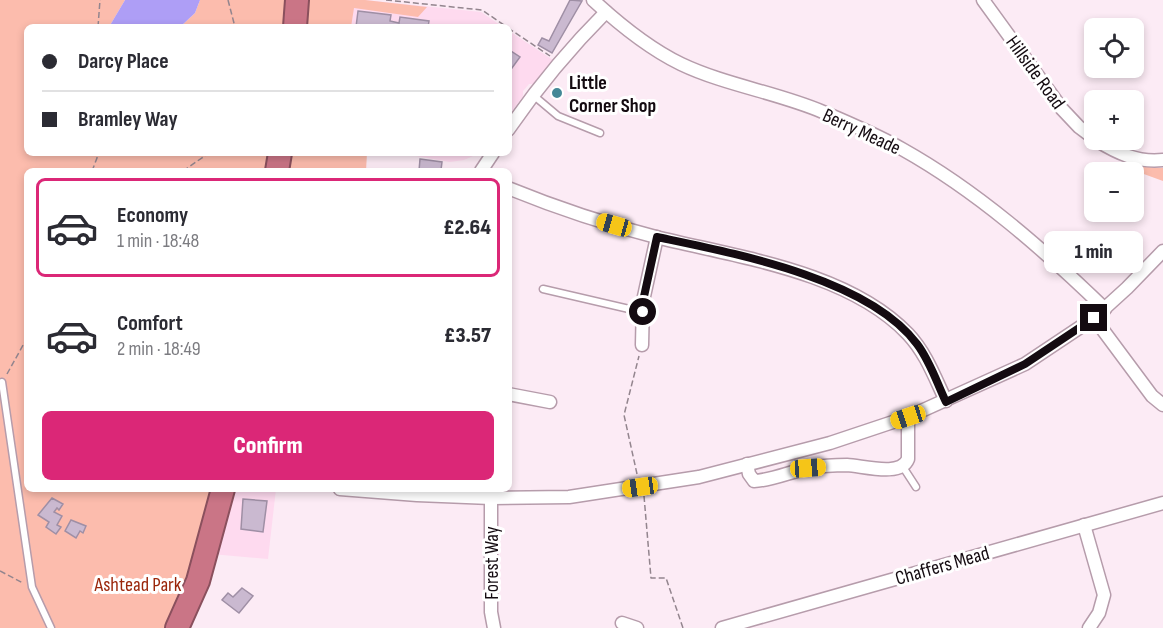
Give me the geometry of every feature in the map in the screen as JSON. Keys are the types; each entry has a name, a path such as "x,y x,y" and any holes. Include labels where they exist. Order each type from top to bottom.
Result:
{"highway":[{"path":"295,24 297,0"},
{"path":"177,628 198,581 222,492"}],"street":[{"name":"Berry Meade","path":"593,0 654,50 683,65 821,111 901,148 965,189 1010,223 1105,309"},
{"name":"Hillside Road","path":"982,0 1068,116 1084,129"},
{"path":"512,125 587,31 606,12"},
{"name":"Hillside Road","path":"1113,150 1132,158 1163,160"},
{"path":"512,190 571,212 657,237 766,262 849,292 892,320 918,345 946,402"},
{"path":"642,345 643,301 657,237"},
{"path":"417,492 491,498 569,497 699,477 830,443 946,402 1025,364 1105,309 1163,251"},
{"path":"1094,318 1152,396 1163,405"},
{"path":"512,395 550,402"},
{"path":"747,464 749,474 754,481 808,468 845,465 892,470 903,467 908,459 908,417"},
{"name":"Forest Way","path":"491,498 491,612 494,628"},
{"name":"Chaffers Mead","path":"722,628 1163,503"},
{"path":"1084,525 1104,595 1099,613 1089,628"},
{"path":"622,623 638,628"}],"lane":[{"path":"534,95 558,116 600,133"},
{"path":"543,290 643,312"},
{"path":"2,382 32,587 51,628"},
{"path":"903,467 916,487"}],"path":[{"path":"98,24 100,0"},
{"path":"228,0 234,24"},
{"path":"386,0 482,10 503,24"},
{"path":"512,30 561,63"},
{"path":"187,168 205,156"},
{"path":"2,382 24,343"},
{"path":"642,345 624,415 641,487 651,578 666,578 683,628"},
{"path":"0,571 32,587"}],"shaded area":[{"path":"125,0 200,0 195,13 183,24 111,24"},
{"path":"365,0 481,12 499,24 310,24"},
{"path":"512,33 553,60 533,84 529,84 523,91 523,96 512,111"},
{"path":"416,156 473,156 450,162"},
{"path":"230,492 276,492 268,559 211,554"}],"green space":[{"name":"Ashtead Park","path":"0,0 125,0 111,24 24,24 24,156 272,156 270,168 24,168 24,492 215,492 198,552 168,628 0,628"},
{"path":"200,0 288,0 286,24 183,24 195,13"},
{"path":"305,0 365,0 427,7 418,17 354,8 351,24 303,24"},
{"path":"288,156 367,156 366,168 286,168"},
{"path":"1144,167 1163,168 1163,181 1144,174"}],"building":[{"path":"570,0 582,1 552,53 538,45 542,38 549,41"},
{"path":"358,11 391,15 390,21 399,23 400,17 429,21 428,24 356,24"},
{"path":"512,52 520,57 512,68"},
{"path":"420,159 442,162 441,168 419,168"},
{"path":"52,498 63,504 59,510 57,508 54,512 62,516 57,525 61,527 56,534 46,527 49,522 38,515"},
{"path":"243,499 267,501 263,532 241,529"},
{"path":"71,520 86,526 83,533 80,531 76,538 65,531"},
{"path":"242,588 253,596 239,613 222,600 228,593 233,597"}],"place":[{"name":"Little Corner Shop","path":"557,93"}],"route":[{"path":"643,312 643,301 657,237 766,262 849,292 892,320 918,345 946,402 1025,364 1094,318"}]}
